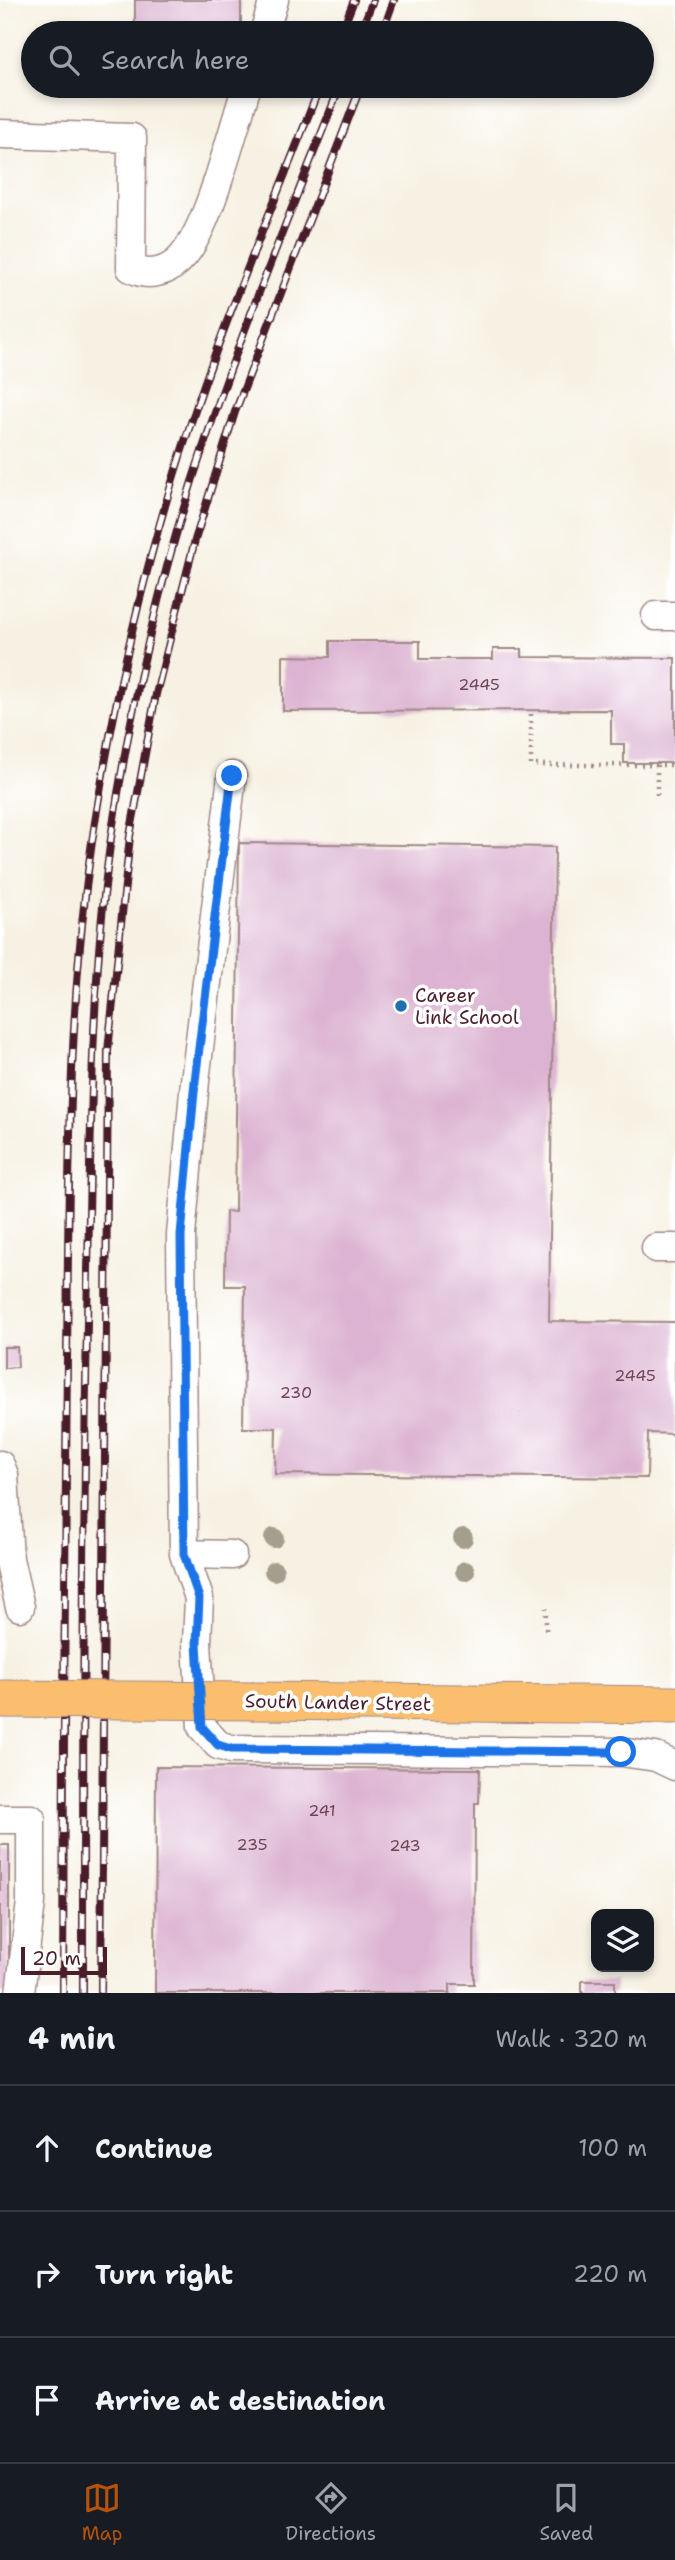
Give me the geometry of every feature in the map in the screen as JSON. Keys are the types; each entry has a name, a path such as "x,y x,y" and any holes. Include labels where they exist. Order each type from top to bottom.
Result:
{"main road":[{"name":"South Lander Street","path":"3,1703 675,1705"}],"lane":[{"path":"268,21 274,0"},
{"path":"0,134 132,138 131,268 142,275 154,274 182,258 200,228 243,98"},
{"path":"232,776 195,1081 181,1235 184,1554 199,1598 197,1643 202,1727 218,1745 231,1749 621,1752 656,1757 675,1766"},
{"path":"0,1465 4,1475 12,1582 20,1607"},
{"path":"184,1554 232,1555"},
{"path":"0,1819 31,1819 31,1902 20,1993"}],"path":[{"path":"531,714 531,765 675,765"},
{"path":"657,765 657,795"},
{"path":"546,1608 546,1630"}],"building":[{"path":"135,0 241,0 241,21 135,21"},
{"path":"330,641 420,641 420,659 493,659 493,649 522,649 522,657 675,658 675,763 624,763 624,744 611,744 611,710 283,711 283,656 330,657"},
{"path":"239,843 555,847 549,1321 675,1322 675,1434 648,1433 647,1478 275,1474 276,1428 243,1428 245,1286 225,1286 226,1211 235,1212"},
{"path":"4,1347 17,1347 18,1367 4,1368"},
{"path":"156,1767 480,1769 479,1803 475,1803 474,1984 450,1984 450,1993 155,1993"},
{"path":"0,1845 9,1845 9,1993 0,1993"},
{"path":"582,1981 615,1981 615,1993 582,1993"}],"railway":[{"path":"346,21 354,0"},
{"path":"365,21 373,0"},
{"path":"386,21 394,0"},
{"path":"63,1993 69,1157 74,1023 86,889 114,714 138,606 167,500 214,357 315,98"},
{"path":"83,1993 84,1541 91,1105 100,941 112,831 150,635 189,490 236,352 335,98"},
{"path":"101,1993 108,1051 130,836 156,694 195,540 235,412 356,98"}],"place":[{"name":"Career Link School","path":"401,1006"}],"route":[{"path":"232,776 195,1081 181,1235 184,1554 199,1598 197,1643 202,1727 218,1745 231,1749 621,1752"}]}
